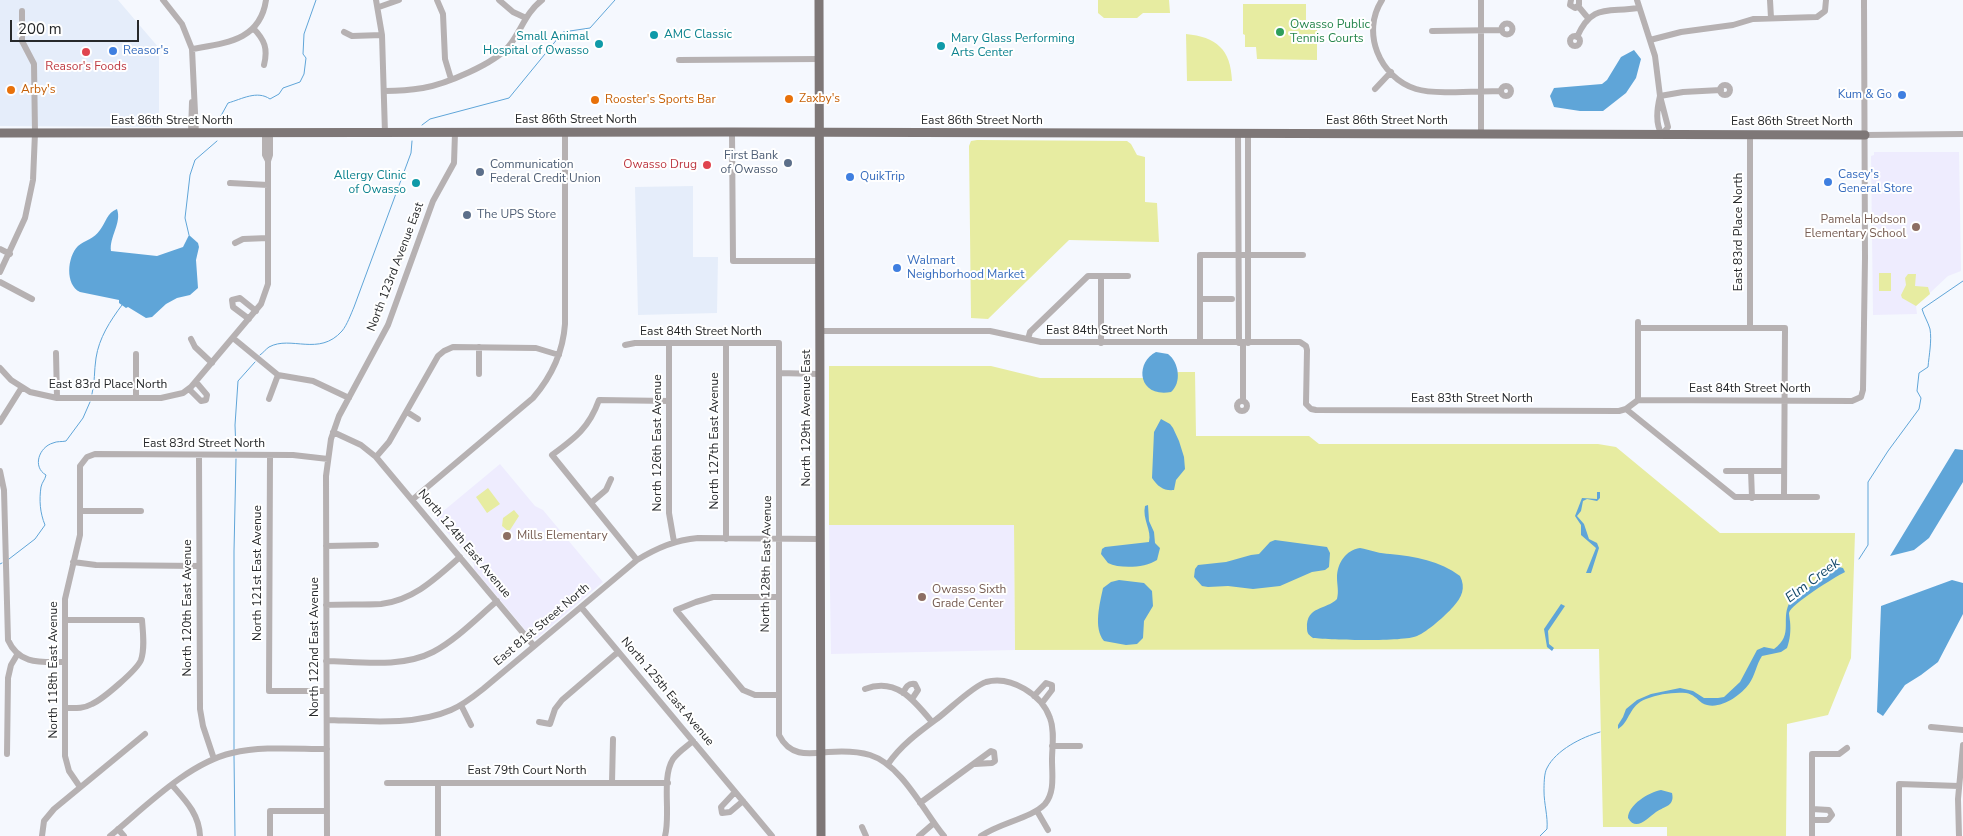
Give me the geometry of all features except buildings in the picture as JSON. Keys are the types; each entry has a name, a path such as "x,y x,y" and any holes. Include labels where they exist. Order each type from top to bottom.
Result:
{"main road":[{"name":"North 129th Avenue East","path":"819,0 821,836"},
{"name":"East 86th Street North","path":"0,133 732,132 1865,135"}],"street":[{"path":"163,0 182,24 192,49 193,93 190,112 193,134"},
{"path":"192,49 234,41 253,28 263,13 266,0"},
{"path":"376,0 379,7 382,35 385,133"},
{"path":"379,7 399,0"},
{"path":"437,0 443,14 445,59 451,79"},
{"path":"499,0 513,12 526,18"},
{"path":"385,91 424,88 451,79 483,65 502,54 516,37 534,6 542,0"},
{"path":"1382,0 1374,17 1373,32 1377,52 1391,72 1407,84 1421,90 1501,91"},
{"path":"1480,0 1481,134"},
{"path":"1571,0 1572,7 1578,3 1588,18"},
{"path":"1637,0 1655,56 1660,96 1668,128 1662,135 1658,128 1657,108 1660,96"},
{"path":"1770,0 1770,18"},
{"path":"1650,40 1689,30 1723,27 1752,20 1816,17 1824,13 1826,0"},
{"path":"1864,0 1865,135"},
{"path":"1577,37 1588,18 1601,12 1638,8"},
{"path":"0,272 10,254 25,218 33,180 35,133 34,64 22,41 22,11"},
{"path":"253,28 265,44 267,53 264,65"},
{"path":"1432,31 1502,30"},
{"path":"344,32 352,36 382,35"},
{"path":"679,60 819,60"},
{"path":"1375,89 1391,72"},
{"path":"1660,96 1683,92 1721,90"},
{"path":"732,132 733,261 819,261"},
{"path":"191,339 194,347 212,362 256,311 264,298 268,284 268,161 265,154 267,133"},
{"name":"North 123rd Avenue East","path":"328,459 333,432 388,325 433,201 454,163 455,133"},
{"path":"412,500 527,404 548,380 559,355 566,324 565,133"},
{"path":"1243,133 1239,255 1243,343"},
{"path":"1242,401 1248,255 1243,133"},
{"name":"East 86th Street North","path":"1865,135 1963,134"},
{"name":"East 83rd Place North","path":"1750,135 1750,328"},
{"name":"East 84th Street North","path":"1638,400 1852,401 1861,397 1863,390 1865,135"},
{"path":"230,183 268,185"},
{"path":"235,243 244,239 268,238"},
{"path":"0,249 10,254"},
{"path":"1200,342 1200,255 1303,255"},
{"path":"1028,339 1030,332 1088,276 1128,276"},
{"path":"1101,276 1101,342"},
{"path":"0,282 32,299"},
{"path":"249,319 233,307 232,300 240,298 256,311"},
{"path":"1200,299 1232,299"},
{"path":"1784,497 1785,328 1638,325 1638,400 1626,409 1730,495 1741,498 1817,497"},
{"name":"East 84th Street North","path":"819,331 990,331 1041,342 1300,342 1306,346 1306,404"},
{"path":"233,338 278,374 313,381 349,398"},
{"name":"East 84th Street North","path":"625,345 635,343 779,343"},
{"name":"North 126th East Avenue","path":"669,343 669,513 674,542"},
{"name":"North 127th East Avenue","path":"726,343 726,539"},
{"name":"North 128th East Avenue","path":"779,343 778,731 782,740 797,752 804,754 860,753 874,756 888,764"},
{"path":"376,457 389,442 438,356 444,351 453,347 536,348 559,355"},
{"path":"479,347 479,374"},
{"path":"56,354 56,398"},
{"path":"136,354 136,398"},
{"name":"East 83rd Place North","path":"0,368 11,380 22,387 38,394 56,398 136,398 172,396 193,386 212,362"},
{"path":"269,399 278,374"},
{"path":"779,374 820,374"},
{"path":"0,422 22,387"},
{"path":"637,560 592,502 552,455 585,428 595,413 600,400 669,401"},
{"name":"East 83th Street North","path":"1306,404 1311,410 1619,411 1626,409"},
{"path":"407,412 418,418"},
{"name":"North 124th East Avenue","path":"333,432 361,444 376,457 534,646"},
{"name":"East 83rd Street North","path":"82,462 94,454 270,456 328,459"},
{"name":"North 120th East Avenue","path":"199,455 200,709 202,726 214,759"},
{"name":"North 121st East Avenue","path":"270,456 269,691 326,691"},
{"name":"North 122nd East Avenue","path":"327,836 326,476 328,459"},
{"name":"North 118th East Avenue","path":"80,787 69,771 66,761 64,662 67,589 80,536 80,473 82,462"},
{"path":"0,471 4,490 8,640 17,655 27,660 35,662 64,662"},
{"path":"1726,471 1784,471"},
{"path":"1751,471 1752,498"},
{"path":"592,502 606,490 611,479"},
{"path":"81,511 142,511"},
{"name":"East 81st Street North","path":"326,720 415,719 438,714 461,705 483,689 637,560 662,546 698,538 820,539"},
{"path":"326,546 376,545"},
{"path":"326,605 381,604 403,598 429,584 460,557"},
{"path":"73,562 96,565 199,566"},
{"path":"778,597 713,597 676,610 743,690 755,695 778,695"},
{"path":"326,661 389,662 407,660 427,654 444,645 497,601"},
{"name":"North 125th East Avenue","path":"581,607 772,836"},
{"path":"65,620 142,620 142,654 134,670 91,705 81,708 65,708"},
{"path":"539,722 550,724 555,709 562,700 618,652"},
{"path":"7,754 8,678 11,665 17,655"},
{"path":"944,836 888,764 906,742 985,682 1009,682 1018,685 1042,703 1051,722 1052,789 1044,804 1037,811 995,827 981,836"},
{"path":"903,693 908,685 911,683 915,684 918,690 912,699"},
{"path":"1034,696 1046,683 1052,685 1052,690 1042,703"},
{"path":"865,689 876,685 888,686 903,693 912,699 932,722"},
{"path":"461,705 471,725"},
{"path":"1931,727 1963,730"},
{"path":"42,836 42,826 47,816 145,734"},
{"path":"612,739 612,783"},
{"path":"666,836 668,771 672,760 693,741"},
{"path":"1959,836 1959,786 1963,745"},
{"path":"1052,746 1080,746"},
{"path":"1812,836 1812,754 1839,754 1847,748"},
{"path":"110,836 172,785 194,769 214,759 229,754 260,749 326,749"},
{"path":"920,803 976,764"},
{"path":"438,782 438,836"},
{"name":"East 79th Court North","path":"387,783 668,782"},
{"path":"1899,836 1899,784 1959,786"},
{"path":"172,785 195,813 199,822 200,836"},
{"path":"735,792 721,807 722,813 730,812 743,801"},
{"path":"1812,809 1829,810 1832,814 1828,820 1812,820"},
{"path":"270,836 270,811 326,811"},
{"path":"1037,811 1048,830"},
{"path":"919,836 934,823"},
{"path":"862,827 866,836"},
{"path":"118,829 124,836"}],"shaded area":[{"path":"0,0 118,0 159,48 159,127 0,126"},
{"name":"Pamela Hodson Elementary School","path":"1874,152 1959,152 1961,271 1948,276 1916,306 1917,314 1873,315 1871,156 1874,155"},
{"path":"693,186 693,257 718,257 717,313 638,315 635,187"},
{"name":"Mills Elementary","path":"500,464 535,506 543,510 603,582 536,639 531,637 474,569 474,564 435,518"},
{"name":"Owasso Sixth Grade Center","path":"829,525 1014,525 1015,650 831,654"}],"green space":[{"path":"1098,0 1169,0 1170,13 1143,13 1137,18 1104,18 1098,13"},
{"name":"Owasso Public Tennis Courts","path":"1243,4 1306,4 1306,29 1317,30 1317,60 1257,59 1256,47 1245,47"},
{"path":"1186,34 1206,38 1220,47 1229,61 1232,81 1187,81"},
{"path":"971,141 1127,141 1131,144 1137,155 1145,157 1145,202 1157,203 1159,242 1069,240 988,319 971,318 969,146"},
{"path":"1879,273 1891,273 1891,291 1879,291"},
{"path":"1908,274 1916,274 1915,286 1928,287 1930,294 1916,306 1902,298 1901,295 1906,285 1905,278"},
{"path":"829,366 991,366 1040,378 1143,378 1179,372 1195,372 1196,436 1309,436 1319,444 1598,444 1616,447 1720,533 1855,533 1851,658 1828,715 1787,724 1786,836 1667,836 1667,827 1603,827 1599,649 1015,650 1014,525 829,525"},
{"path":"488,488 500,504 487,513 476,497"},
{"path":"514,510 519,516 508,531 502,526 503,518"}],"water":[{"path":"1634,50 1641,59 1636,78 1626,93 1603,111 1580,111 1554,107 1550,96 1554,88 1602,84 1607,80 1621,57"},
{"path":"117,209 118,220 111,251 157,256 183,247 189,235 198,243 196,260 198,288 190,295 177,298 166,304 152,317 146,318 128,307 126,308 119,303 119,300 80,292 75,288 70,277 69,270 74,251 78,246 98,233 109,215"},
{"path":"1156,352 1168,354 1177,367 1177,383 1171,392 1151,390 1143,378 1145,363"},
{"path":"1161,419 1173,428 1184,457 1185,469 1176,480 1174,490 1162,488 1152,478 1154,432"},
{"path":"1955,449 1963,450 1963,482 1929,538 1914,550 1890,556"},
{"path":"1597,492 1600,492 1600,498 1597,501 1587,499 1583,501 1581,511 1577,516 1584,524 1589,539 1597,543 1599,548 1591,573 1586,573 1596,548 1581,535 1581,525 1575,516 1582,498 1597,499"},
{"path":"1148,505 1149,521 1154,532 1155,543 1160,548 1157,560 1146,565 1132,567 1108,563 1101,554 1102,549 1105,547 1149,542 1150,538 1144,511 1145,506"},
{"path":"1275,540 1327,547 1330,553 1329,567 1280,586 1253,589 1228,586 1202,586 1194,577 1195,569 1198,565 1226,562 1259,554 1270,542"},
{"path":"1360,548 1418,558 1436,563 1452,571 1460,576 1463,584 1459,600 1441,619 1417,636 1383,640 1313,638 1308,634 1307,630 1310,616 1313,612 1333,603 1337,599 1337,572 1341,562 1350,551"},
{"path":"1839,567 1843,568 1845,572 1814,591 1792,609 1789,613 1790,638 1787,648 1781,652 1762,656 1749,684 1734,698 1715,706 1702,703 1686,693 1656,696 1636,705 1618,729 1626,709 1637,700 1651,694 1680,688 1693,691 1704,698 1724,697 1740,682 1757,650 1764,647 1774,649 1784,638 1786,614 1791,600"},
{"path":"1119,580 1144,583 1152,591 1153,606 1144,621 1143,638 1137,644 1126,645 1104,641 1099,629 1098,615 1103,588 1111,582"},
{"path":"1952,580 1963,583 1963,614 1938,662 1905,685 1883,716 1877,712 1881,606"},
{"path":"1561,604 1565,606 1548,631 1549,644 1554,648 1552,651 1547,647 1544,629"},
{"path":"1661,790 1672,793 1671,803 1638,824 1631,822 1628,818 1631,808 1645,796"}],"waterway":[{"path":"218,125 217,123 228,103 255,95 265,96 270,99 279,94 283,88 300,82 304,74 306,58 303,54 304,34 316,0"},
{"path":"422,125 430,119 509,98 563,32 590,28 615,0"},
{"path":"189,235 185,218 190,175 195,160 217,141"},
{"path":"260,355 269,347 278,344 324,343 333,339 344,329 354,307 411,153 412,141"},
{"name":"Elm Creek","path":"1859,559 1868,545 1868,482 1919,409 1921,398 1917,391 1919,373 1928,367 1931,338 1930,329 1922,309 1963,281"},
{"path":"92,394 96,358 102,337 122,305"},
{"path":"236,451 235,425 238,381 255,362"},
{"path":"9,559 35,539 45,525 40,497 41,485 46,475 39,467 38,462 41,453 48,445 66,441 83,418 90,402"},
{"path":"234,751 236,459"},
{"name":"Elm Creek","path":"1540,836 1547,829 1544,791 1545,776 1551,761 1570,745 1600,732"},
{"path":"234,755 235,836"}],"place":[{"name":"Owasso Public Tennis Courts","path":"1280,32"},
{"name":"AMC Classic","path":"654,35"},
{"name":"Small Animal Hospital of Owasso","path":"599,44"},
{"name":"Mary Glass Performing Arts Center","path":"941,46"},
{"name":"Reasor's","path":"113,51"},
{"name":"Reasor's Foods","path":"86,52"},
{"name":"Arby's","path":"11,90"},
{"name":"Kum & Go","path":"1902,95"},
{"name":"Zaxby's","path":"789,99"},
{"name":"Rooster's Sports Bar","path":"595,100"},
{"name":"First Bank of Owasso","path":"788,163"},
{"name":"Owasso Drug","path":"707,165"},
{"name":"Communication Federal Credit Union","path":"480,172"},
{"name":"QuikTrip","path":"850,177"},
{"name":"Casey's General Store","path":"1828,182"},
{"name":"Allergy Clinic of Owasso","path":"416,183"},
{"name":"The UPS Store","path":"467,215"},
{"name":"Pamela Hodson Elementary School","path":"1916,227"},
{"name":"Walmart Neighborhood Market","path":"897,268"},
{"name":"Mills Elementary","path":"507,536"},
{"name":"Owasso Sixth Grade Center","path":"922,597"}]}
